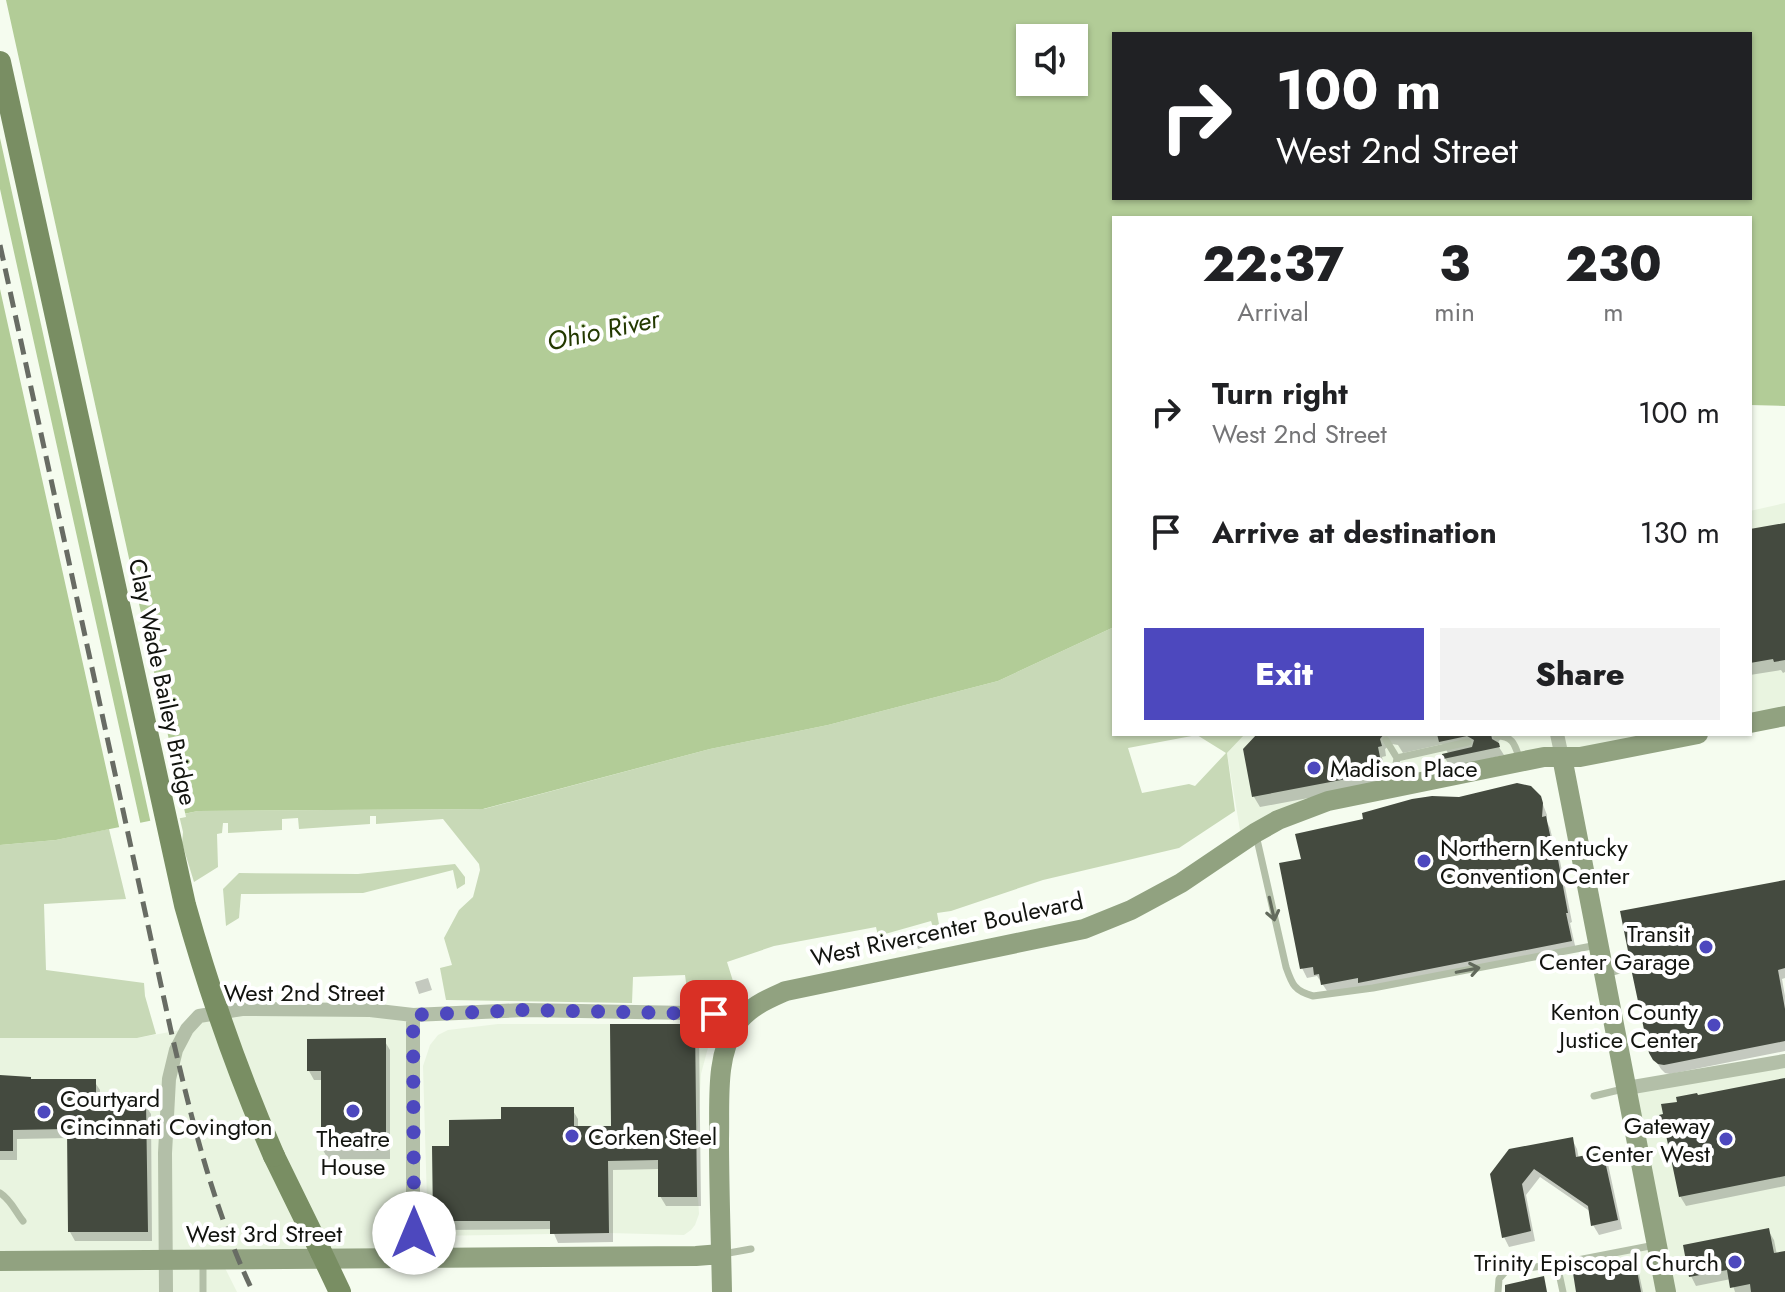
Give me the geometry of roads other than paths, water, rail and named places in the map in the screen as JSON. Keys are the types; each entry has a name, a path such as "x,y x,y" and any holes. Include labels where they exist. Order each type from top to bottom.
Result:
{"main road":[{"name":"Clay Wade Bailey Bridge","path":"0,62 171,842 204,972 251,1105 340,1292"}],"street":[{"path":"1752,723 1785,716"},
{"path":"1557,736 1666,1292"},
{"name":"West Rivercenter Boulevard","path":"746,1014 761,1002 786,991 1084,929 1131,910 1181,883 1278,820 1328,801 1544,757 1580,757 1688,736"},
{"name":"West 2nd Street","path":"165,1260 169,1079 176,1050 187,1029 199,1016 242,1009 370,1010 413,1015 524,1010 746,1014"},
{"path":"722,1292 720,1080 726,1049 736,1025 746,1014"},
{"path":"413,1015 413,1258"},
{"path":"1627,1088 1785,1061"},
{"name":"West 3rd Street","path":"0,1261 721,1254"},
{"path":"165,1260 166,1292"}],"lane":[{"path":"1497,736 1506,736 1514,742 1520,762"},
{"path":"1386,740 1397,758 1394,776 1397,788"},
{"path":"1397,758 1468,742"},
{"path":"1255,833 1286,967 1293,986 1305,994 1313,996 1373,988 1597,945"},
{"path":"1604,975 1631,967"},
{"path":"1594,1096 1627,1088"},
{"path":"0,1193 9,1199 23,1221"},
{"path":"1498,1292 1499,1279 1506,1271 1657,1245"},
{"path":"721,1254 751,1249"},
{"path":"203,1260 203,1292"},
{"path":"1557,1264 1563,1292"}],"water":[{"name":"Ohio River","path":"0,0 1785,0 1785,406 1752,405 1752,216 1112,216 1112,628 998,681 828,725 710,749 483,809 198,811 56,840 0,845"}],"railway":[{"path":"0,245 179,1065 215,1196 253,1292"}],"place":[{"name":"Madison Place","path":"1314,768"},
{"name":"Northern Kentucky Convention Center","path":"1424,861"},
{"name":"Transit Center Garage","path":"1706,947"},
{"name":"Kenton County Justice Center","path":"1714,1025"},
{"name":"Theatre House","path":"353,1111"},
{"name":"Courtyard Cincinnati Covington","path":"44,1112"},
{"name":"Corken Steel","path":"572,1136"},
{"name":"Gateway Center West","path":"1726,1139"},
{"name":"Trinity Episcopal Church","path":"1735,1262"}]}
